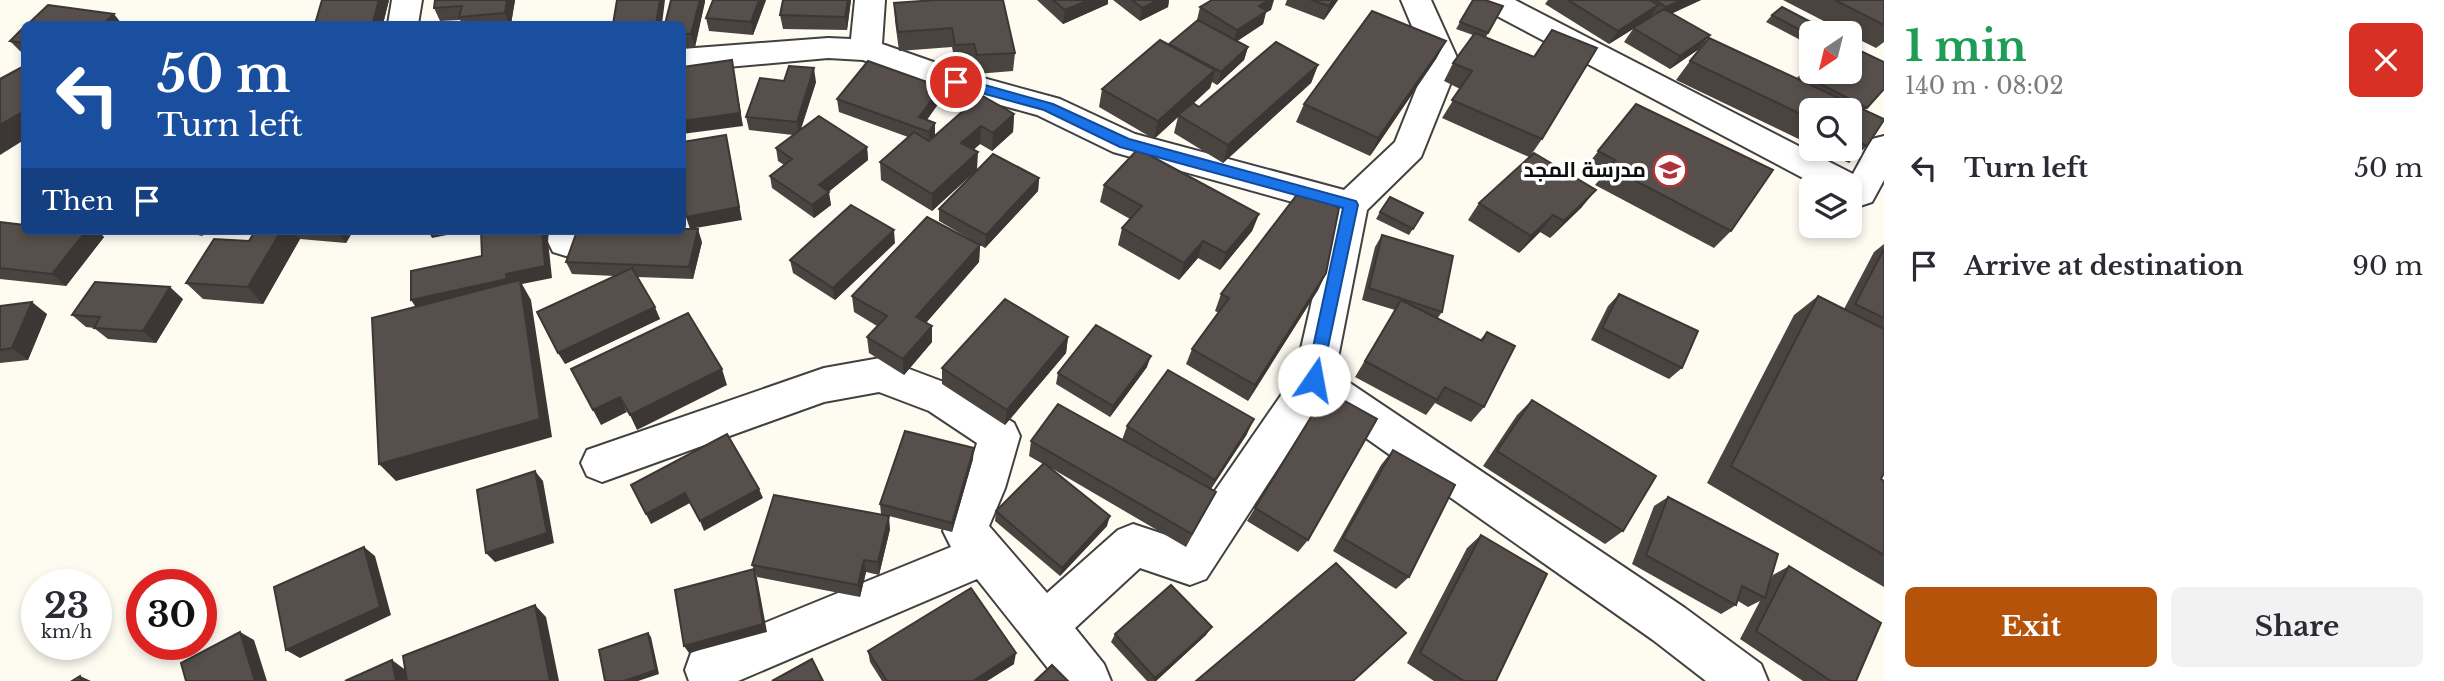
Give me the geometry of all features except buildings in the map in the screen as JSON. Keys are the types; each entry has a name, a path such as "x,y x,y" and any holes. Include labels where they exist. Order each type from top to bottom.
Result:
{"street":[{"path":"404,21 407,0"},
{"path":"866,50 870,0"},
{"path":"1045,625 1133,545 1190,564 1314,380 1351,205 1409,148 1443,62 1416,0"},
{"path":"1491,0 1826,175"},
{"path":"686,60 828,48 866,50 956,82 1048,107 1125,143 1351,205"},
{"path":"1862,191 1884,148"},
{"path":"602,463 824,386 880,375 943,399 1000,436 984,488 965,531 1045,625 1087,681"},
{"path":"1314,380 1669,624 1744,681"},
{"path":"708,670 985,554"}],"place":[{"name":"مدرسة المجد","path":"1670,170"}],"route":[{"path":"956,82 1048,107 1125,143 1351,205 1314,380"}]}
